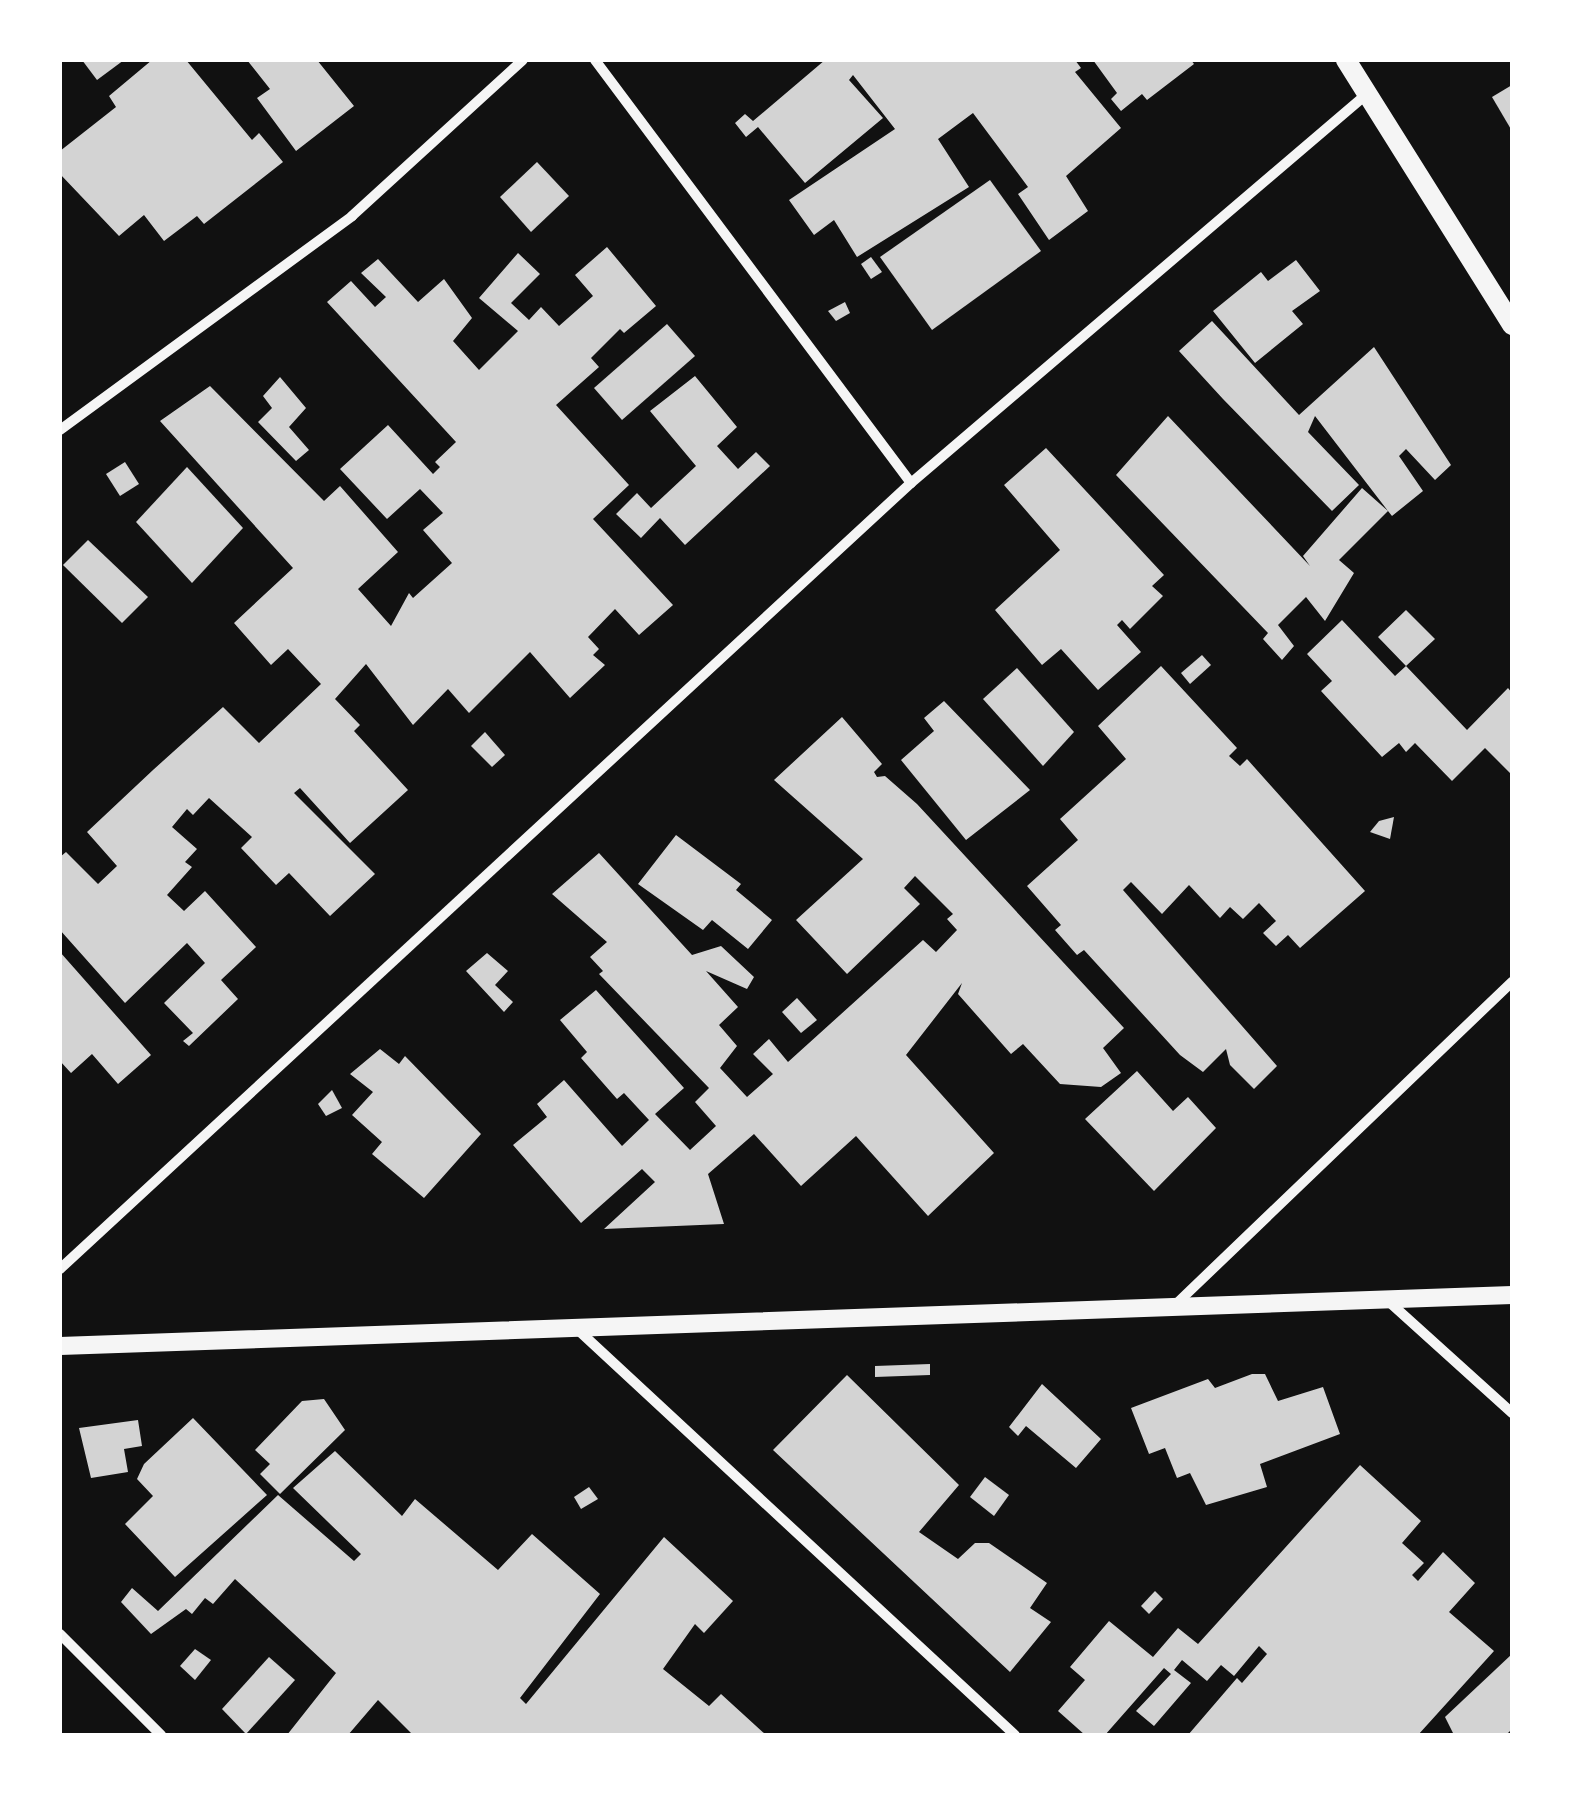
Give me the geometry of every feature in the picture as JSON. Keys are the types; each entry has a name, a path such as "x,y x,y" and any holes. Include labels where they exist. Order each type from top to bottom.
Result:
{"main road":[{"path":"1346,60 1512,325"}],"street":[{"path":"60,430 352,216 523,60"},
{"path":"595,60 911,483"},
{"path":"60,1269 911,483 1369,93"},
{"path":"1173,1306 1512,982"},
{"path":"1383,1296 1512,1413"},
{"path":"60,1346 1383,1296 1512,1296"},
{"path":"573,1325 1016,1735"},
{"path":"60,1634 161,1735"}],"building":[{"path":"82,60 124,60 97,80"},
{"path":"152,60 186,60 252,140 259,133 283,162 204,224 197,216 164,241 144,215 119,236 60,174 60,151 116,107 109,96"},
{"path":"247,60 317,60 354,106 296,151 257,98 270,89"},
{"path":"825,60 1075,60 1081,68 1075,72 1121,128 1066,176 1088,211 1049,240 1018,194 1028,187 973,113 938,139 969,187 857,257 834,220 814,235 789,200 895,129 853,75 849,80 883,118 805,183 758,127 746,137 735,123 745,114 753,121"},
{"path":"1093,60 1191,60 1194,64 1147,100 1142,94 1121,111 1111,99 1117,93"},
{"path":"1512,85 1512,131 1492,97"},
{"path":"537,162 569,196 531,232 500,197"},
{"path":"990,180 1041,251 932,330 880,257"},
{"path":"607,247 656,306 624,333 620,329 591,358 599,367 556,405 629,485 593,519 673,605 639,635 615,609 588,637 599,649 593,655 605,665 570,698 530,652 469,713 448,689 413,725 366,664 335,699 360,725 354,731 408,790 350,843 300,788 294,793 375,874 330,916 289,873 276,885 241,848 252,837 209,798 193,815 187,809 172,827 197,849 185,862 192,867 167,895 184,911 205,891 256,947 221,980 238,999 189,1046 183,1041 193,1033 164,1003 205,963 187,943 125,1003 60,930 60,857 66,852 98,884 117,866 87,832 223,707 259,743 321,684 288,649 271,665 234,623 293,568 160,421 210,386 324,501 340,486 398,552 358,589 391,626 409,593 413,598 452,563 423,530 443,513 420,489 387,519 340,469 388,425 433,474 440,467 435,462 456,442 327,302 351,281 375,307 386,297 361,273 378,259 418,302 444,279 472,318 453,341 479,370 518,331 479,298 518,253 540,274 511,303 529,320 541,307 559,326 593,296 575,275"},
{"path":"871,257 882,272 871,279 861,264"},
{"path":"1296,260 1320,291 1292,311 1303,324 1255,363 1213,311 1261,272 1268,281"},
{"path":"845,302 850,313 836,321 828,311"},
{"path":"1212,321 1299,415 1374,347 1451,465 1435,480 1406,449 1399,456 1423,491 1392,516 1315,416 1308,432 1359,485 1332,511 1179,351"},
{"path":"667,324 695,356 622,420 594,388"},
{"path":"695,376 737,427 717,446 738,469 756,452 770,466 685,545 660,518 641,538 616,514 637,493 651,508 696,466 650,411"},
{"path":"280,377 306,408 289,427 309,450 296,461 258,422 272,408 263,396"},
{"path":"1168,416 1310,566 1303,556 1362,488 1388,511 1339,560 1354,573 1325,621 1306,597 1278,625 1294,646 1282,660 1263,639 1268,633 1116,475"},
{"path":"1046,448 1164,575 1152,586 1163,596 1130,629 1122,620 1117,625 1141,652 1098,690 1061,649 1042,665 995,610 1060,550 1004,485"},
{"path":"125,462 139,484 120,496 106,474"},
{"path":"187,467 243,528 192,583 136,522"},
{"path":"88,540 148,597 122,623 63,565"},
{"path":"1406,610 1435,639 1406,666 1378,637"},
{"path":"1342,620 1395,676 1406,666 1467,730 1508,688 1512,693 1512,775 1485,748 1452,781 1415,743 1406,752 1399,743 1382,757 1321,691 1332,681 1307,654"},
{"path":"1202,655 1211,665 1190,684 1181,673"},
{"path":"1161,666 1237,748 1229,756 1240,766 1247,759 1365,891 1300,948 1288,935 1276,946 1263,933 1276,921 1259,903 1243,919 1230,907 1220,918 1189,885 1162,914 1131,882 1123,890 1277,1066 1254,1089 1230,1065 1226,1049 1203,1072 1180,1055 1084,950 1077,955 1055,930 1061,925 1027,886 1078,840 1060,819 1126,759 1098,726"},
{"path":"1017,668 1074,732 1043,766 983,699"},
{"path":"944,701 1030,790 966,840 901,760 934,731 924,718"},
{"path":"842,717 882,764 874,772 877,777 885,776 917,804 1124,1028 1103,1048 1121,1073 1101,1087 1060,1084 1023,1044 1011,1054 958,994 962,983 906,1055 994,1153 928,1216 856,1136 801,1186 754,1134 708,1174 724,1224 604,1229 655,1182 642,1169 581,1223 513,1145 547,1117 537,1104 564,1080 622,1146 649,1120 624,1093 617,1099 581,1058 587,1052 560,1020 596,990 684,1088 655,1114 690,1150 716,1126 695,1102 709,1088 599,974 603,971 590,957 607,942 552,894 599,853 692,955 721,946 754,977 747,989 706,971 738,1007 719,1025 737,1046 720,1068 747,1097 773,1074 753,1054 769,1039 788,1062 923,940 936,952 957,930 947,919 953,914 915,876 904,888 920,904 847,974 796,920 863,859 774,780"},
{"path":"485,732 505,755 492,767 471,746"},
{"path":"1394,817 1390,839 1370,832 1379,821"},
{"path":"676,835 741,884 736,890 772,920 748,949 712,920 703,930 638,884"},
{"path":"60,952 151,1055 118,1084 92,1054 71,1073 60,1061"},
{"path":"487,953 508,971 495,985 513,1002 504,1012 466,971"},
{"path":"797,998 817,1020 801,1033 782,1012"},
{"path":"380,1049 399,1064 405,1056 481,1134 424,1198 372,1154 382,1142 352,1115 373,1092 350,1074"},
{"path":"1137,1071 1173,1111 1188,1097 1216,1128 1154,1191 1085,1119"},
{"path":"332,1090 342,1108 326,1116 318,1104"},
{"path":"930,1364 930,1375 875,1377 875,1366"},
{"path":"1252,1374 1265,1374 1278,1401 1323,1387 1340,1434 1260,1464 1267,1487 1206,1505 1190,1473 1177,1478 1165,1448 1149,1454 1131,1408 1208,1379 1215,1388"},
{"path":"847,1375 959,1485 919,1532 958,1559 975,1543 989,1543 1047,1583 1030,1608 1051,1622 1010,1672 773,1450"},
{"path":"1042,1384 1101,1439 1076,1468 1026,1426 1018,1436 1009,1427"},
{"path":"324,1399 345,1430 280,1494 260,1474 270,1464 255,1450 302,1401"},
{"path":"193,1418 267,1495 175,1577 125,1524 153,1496 137,1479 144,1464"},
{"path":"138,1420 142,1446 124,1449 128,1472 91,1478 79,1428"},
{"path":"335,1451 402,1516 415,1499 498,1570 532,1534 600,1594 520,1698 526,1704 664,1537 733,1601 704,1633 695,1624 663,1669 709,1706 721,1694 766,1735 413,1735 378,1700 348,1735 287,1735 336,1673 235,1579 213,1604 205,1598 192,1614 186,1609 151,1634 121,1602 132,1588 158,1611 278,1495 354,1561 361,1554 293,1488"},
{"path":"1360,1465 1421,1521 1402,1543 1424,1563 1412,1575 1418,1581 1443,1552 1475,1583 1449,1612 1494,1651 1418,1735 1188,1735 1237,1678 1242,1683 1267,1654 1259,1646 1234,1676 1221,1665 1207,1681 1182,1660 1174,1670 1191,1683 1154,1726 1136,1711 1171,1674 1164,1668 1105,1735 1085,1735 1058,1711 1085,1680 1070,1667 1109,1621 1153,1657 1178,1628 1198,1644"},
{"path":"985,1477 1009,1495 994,1516 970,1497"},
{"path":"589,1487 598,1499 581,1509 574,1497"},
{"path":"1155,1591 1163,1599 1149,1614 1141,1606"},
{"path":"195,1649 211,1660 195,1680 180,1666"},
{"path":"1512,1654 1512,1729 1506,1735 1454,1735 1445,1717"},
{"path":"269,1657 295,1680 246,1734 222,1709"}]}
